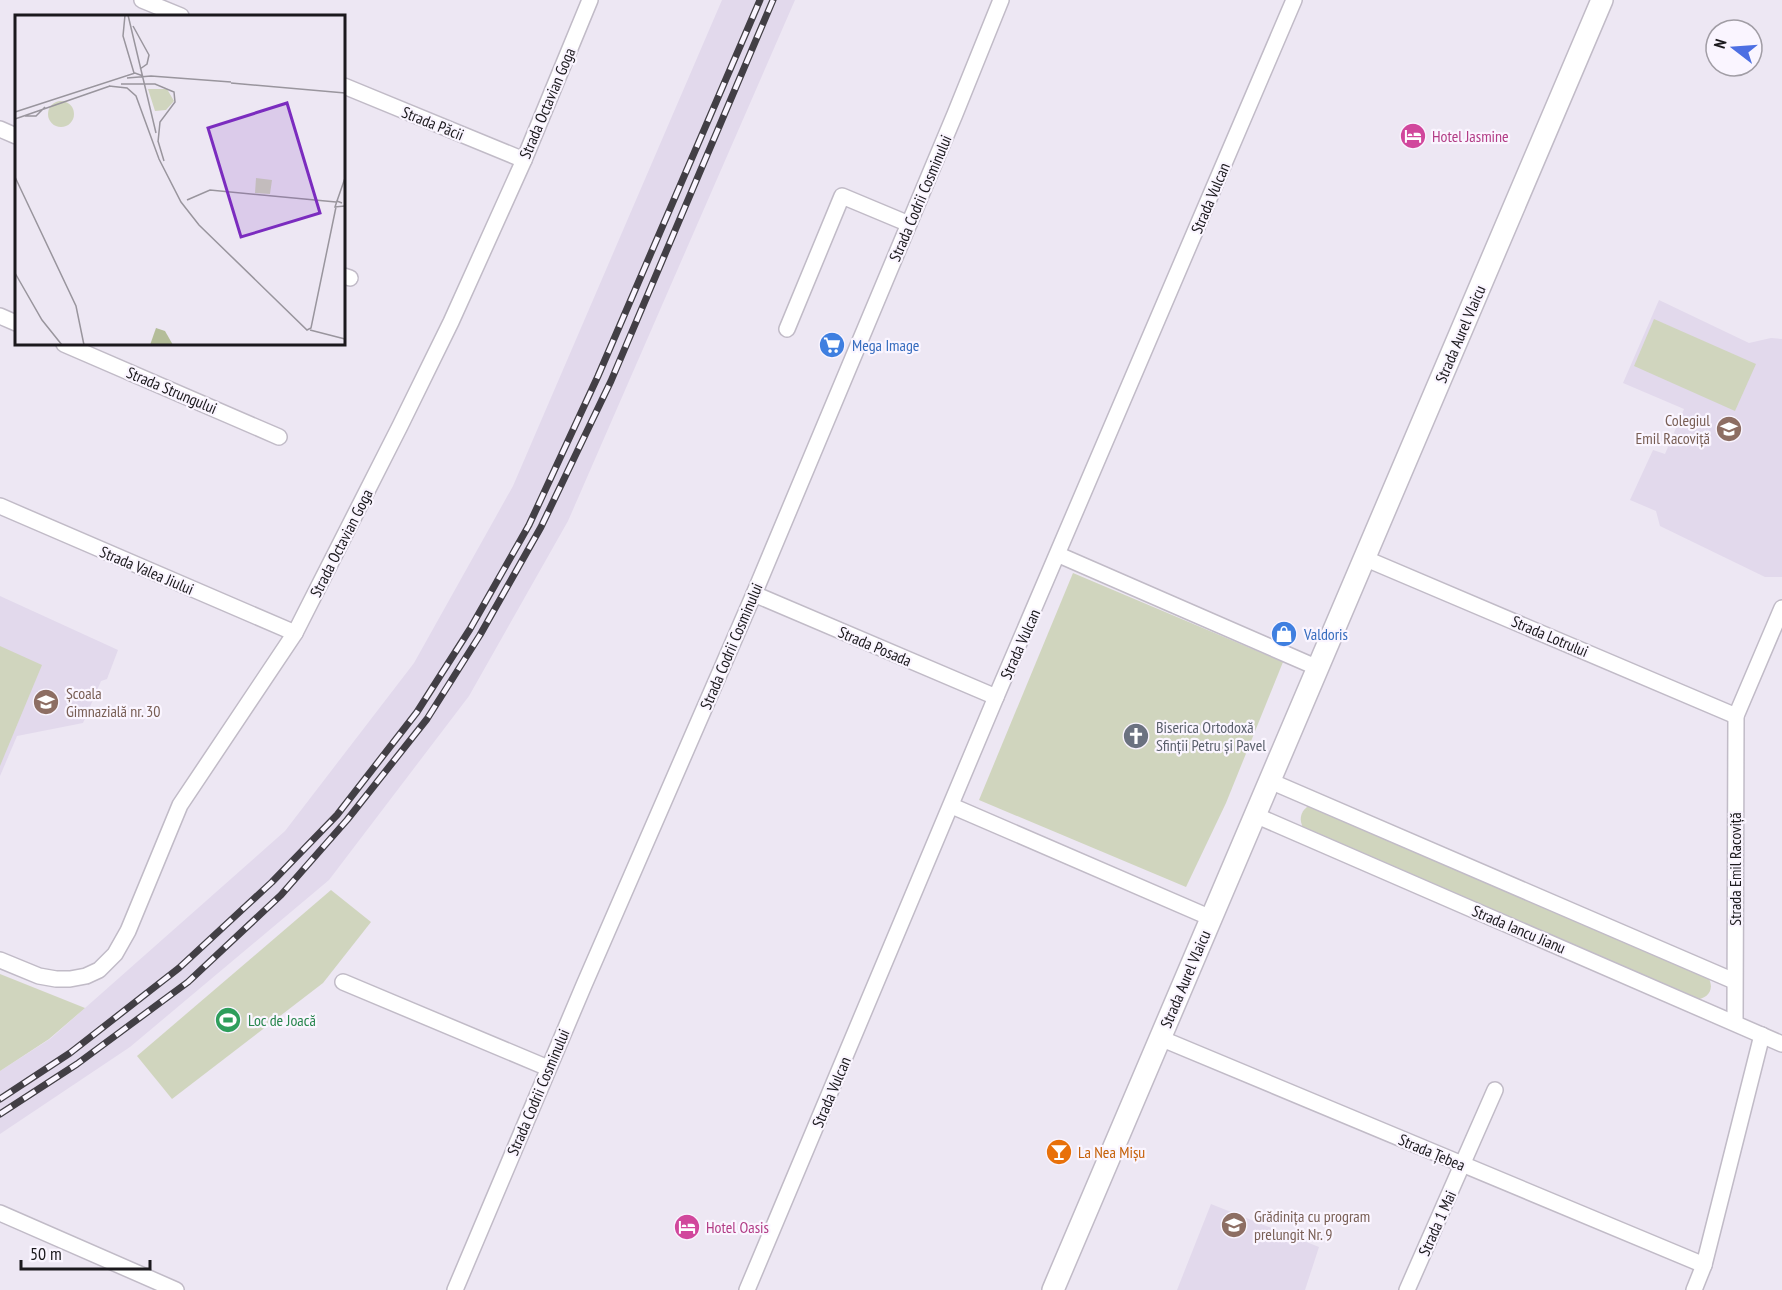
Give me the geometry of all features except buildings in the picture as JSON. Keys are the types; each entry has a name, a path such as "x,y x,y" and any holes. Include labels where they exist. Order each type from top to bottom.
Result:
{"main road":[{"name":"Strada Aurel Vlaicu","path":"1053,1290 1602,0"}],"street":[{"path":"142,0 179,15"},
{"name":"Strada Octavian Goga","path":"0,960 39,976 70,979 86,976 99,970 115,954 128,931 180,805 296,633 451,322 524,160 590,0"},
{"name":"Strada Codrii Cosminului","path":"455,1290 548,1068 754,594 1001,0"},
{"name":"Strada Vulcan","path":"747,1290 996,697 1059,555 1294,0"},
{"name":"Strada Păcii","path":"345,86 524,160"},
{"path":"0,129 15,136"},
{"path":"787,329 842,195 909,224"},
{"path":"0,316 15,323"},
{"name":"Strada Strungului","path":"66,345 279,437"},
{"name":"Strada Valea Jiului","path":"0,506 296,633"},
{"path":"1059,555 1318,668"},
{"name":"Strada Lotrului","path":"1364,558 1736,716"},
{"name":"Strada Posada","path":"754,594 996,697"},
{"path":"1736,716 1782,608"},
{"name":"Strada Emil Racoviță","path":"1735,1022 1736,716"},
{"path":"1270,781 1734,981"},
{"path":"952,806 1211,918"},
{"name":"Strada Iancu Jianu","path":"1255,815 1782,1044"},
{"path":"343,982 548,1068"},
{"path":"1694,1290 1704,1265 1762,1035"},
{"name":"Strada Țebea","path":"1160,1038 1704,1265"},
{"name":"Strada 1 Mai","path":"1407,1290 1495,1090"},
{"path":"0,1213 176,1290"}],"shaded area":[{"path":"722,0 795,0 568,521 469,696 329,880 130,1047 0,1134 0,1071 50,1039 285,831 414,663 513,486"},
{"name":"Colegiul Emil Racoviță","path":"1659,300 1749,343 1771,338 1782,339 1782,577 1765,577 1660,526 1656,511 1630,500 1653,450 1665,454 1684,409 1623,383"},
{"name":"Școala Gimnazială nr. 30","path":"0,596 118,650 107,679 101,681 83,723 17,736 0,776"},
{"name":"Grădinița cu program prelungit Nr. 9","path":"1211,1204 1319,1247 1305,1290 1177,1290"}],"green space":[{"path":"1654,319 1756,364 1735,411 1634,366"},
{"path":"1073,573 1283,662 1226,803 1186,887 979,800"},
{"path":"0,646 42,665 0,766"},
{"path":"1310,805 1706,974 1711,983 1710,992 1694,1000 1306,831 1301,817"},
{"name":"Loc de Joacă","path":"331,890 371,922 323,983 172,1099 137,1056"},
{"path":"0,974 85,1008 49,1039 0,1071"}],"railway":[{"path":"0,1099 70,1053 179,968 272,882 337,815 417,712 470,629 529,525 598,376 760,0"},
{"path":"0,1114 77,1064 188,982 281,895 347,820 427,719 480,635 541,527 611,381 773,0"}],"place":[{"name":"Hotel Jasmine","path":"1413,136"},
{"name":"Mega Image","path":"832,345"},
{"name":"Colegiul Emil Racoviță","path":"1729,429"},
{"name":"Valdoris","path":"1284,634"},
{"name":"Școala Gimnazială nr. 30","path":"46,702"},
{"name":"Biserica Ortodoxă Sfinții Petru și Pavel","path":"1136,736"},
{"name":"Loc de Joacă","path":"228,1020"},
{"name":"La Nea Mișu","path":"1059,1152"},
{"name":"Grădinița cu program prelungit Nr. 9","path":"1234,1225"},
{"name":"Hotel Oasis","path":"687,1227"}]}
